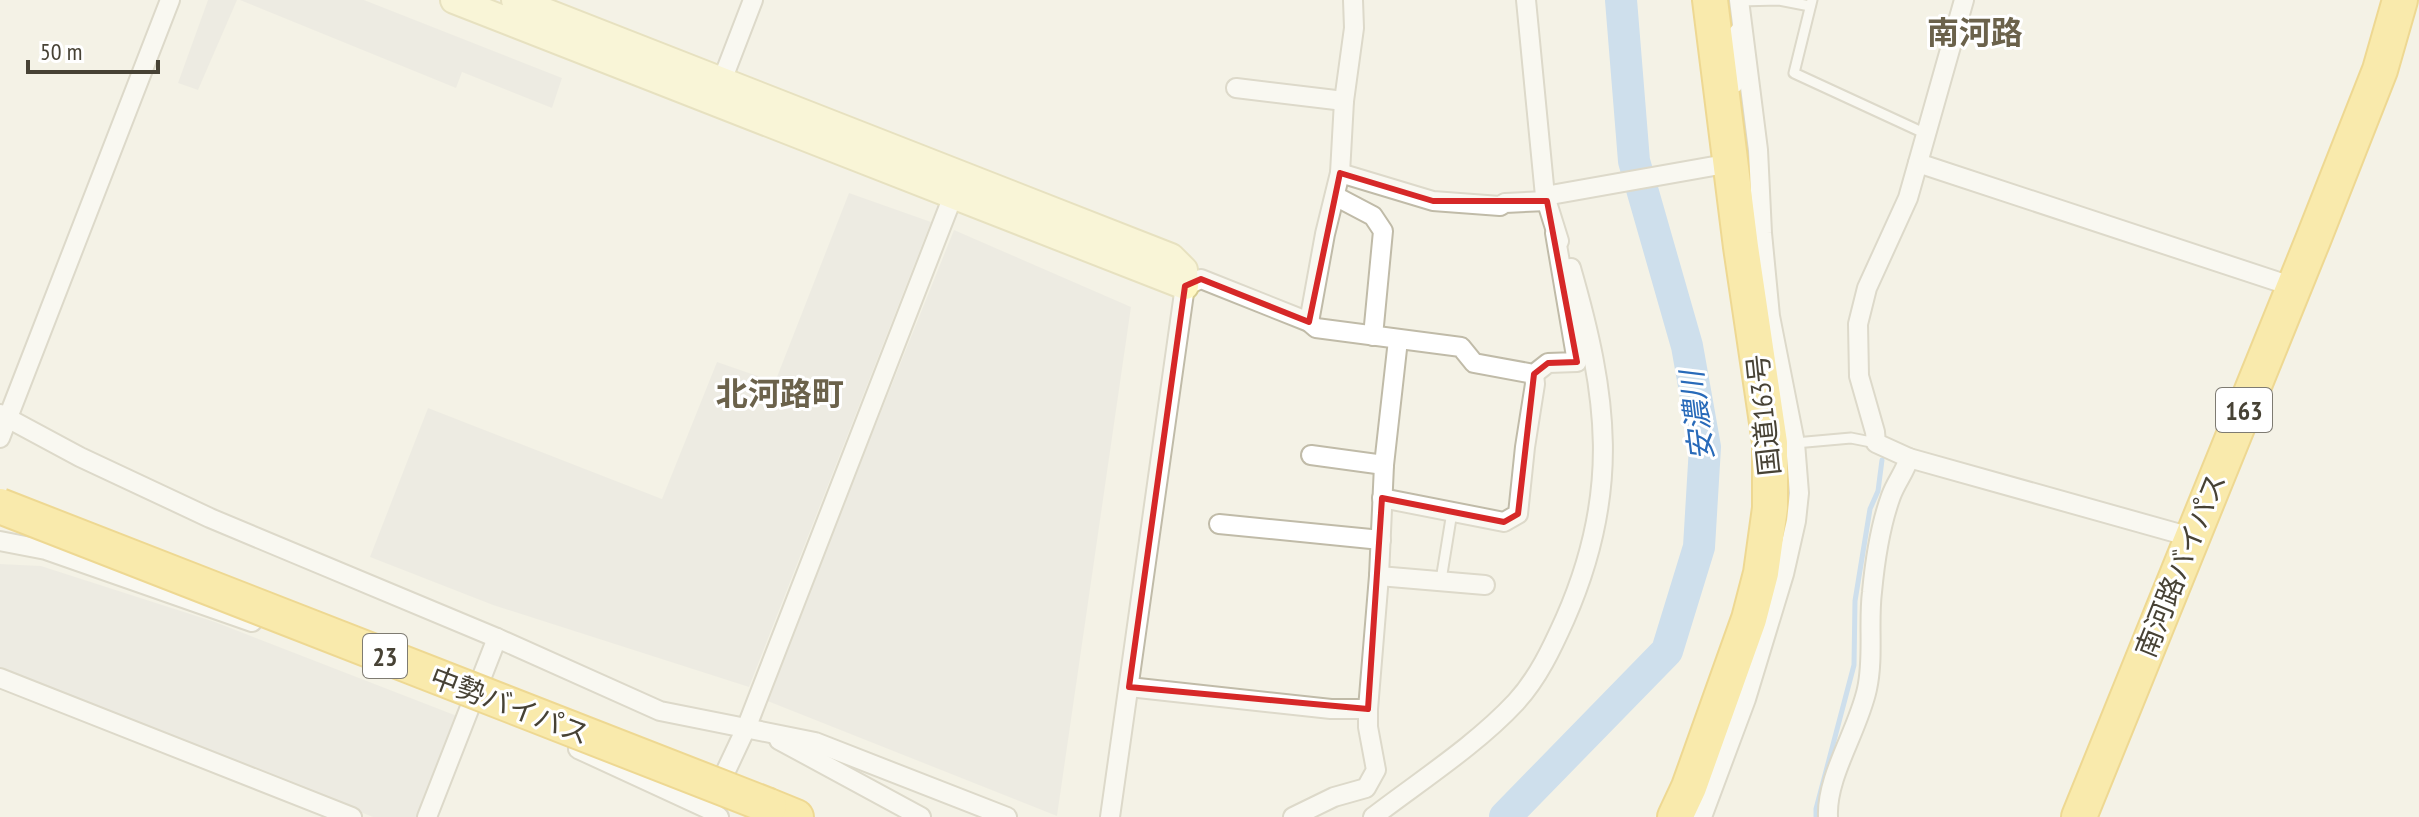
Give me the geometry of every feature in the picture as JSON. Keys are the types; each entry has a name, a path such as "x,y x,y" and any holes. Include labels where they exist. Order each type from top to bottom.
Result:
{"highway":[{"name":"国道163号","path":"1675,817 1689,787 1749,619 1767,539 1770,443 1730,171 1710,0"},
{"name":"南河路バイパス","path":"2079,817 2380,70 2400,0"},
{"name":"中勢バイパス","path":"0,506 783,812"}],"street":[{"path":"0,438 4,416 170,0"},
{"path":"454,0 718,92 1171,257 1184,270 1185,286 1110,817"},
{"path":"515,0 953,196 1185,286 1201,279 1309,322 1316,328 1461,347 1474,363 1534,374 1548,363 1577,362 1548,197 1526,0"},
{"path":"718,92 753,0"},
{"path":"1309,322 1340,173 1344,101 1354,28 1353,0"},
{"path":"1702,817 1746,699 1784,574 1799,493 1795,443 1770,316 1758,150 1739,0"},
{"path":"1964,0 1908,198 1867,288 1858,324 1859,376 1876,443 1909,458 2191,537"},
{"path":"1236,88 1344,101"},
{"path":"1918,163 2294,287"},
{"path":"1340,173 1433,201 1500,206 1730,171"},
{"path":"0,541 46,550 293,636 596,757 713,813 953,196"},
{"path":"1335,196 1373,216 1383,231 1373,336"},
{"path":"1373,817 1480,735 1516,702 1545,660 1587,563 1599,515 1603,433 1587,325 1567,256 1555,233"},
{"path":"1293,817 1334,797 1366,788 1376,770 1368,709 1384,465 1398,340"},
{"path":"1382,498 1504,522 1518,514 1534,374"},
{"path":"4,416 80,457 210,518 497,638 660,711 815,742 1007,817"},
{"path":"1311,455 1384,465"},
{"path":"1828,817 1828,798 1833,781 1849,746 1867,691 1872,591 1885,514 1909,458"},
{"path":"1219,524 1381,540"},
{"path":"1379,576 1485,585"},
{"path":"427,817 497,638"},
{"path":"0,678 352,817"},
{"path":"1129,687 1331,709 1368,709"},
{"path":"770,734 921,817"}],"lane":[{"path":"1739,0 1811,3 1794,73 1924,133"},
{"path":"1738,92 1734,31 1742,21"},
{"path":"1795,443 1851,438 1876,443"},
{"path":"1441,580 1452,512"}],"highlighted area":[{"path":"1340,173 1433,201 1547,201 1577,362 1548,363 1534,374 1518,514 1504,522 1382,498 1368,709 1129,687 1185,286 1201,279 1309,322"}],"shaded area":[{"path":"208,0 237,0 198,90 178,83"},
{"path":"240,0 364,0 562,78 552,108 462,72 456,88"},
{"path":"849,193 931,222 749,687 493,605 370,557 428,408 662,499 717,362 775,382"},
{"path":"954,230 1131,307 1057,816 765,700"},
{"path":"0,564 41,566 215,622 457,716 421,817 373,817 0,669"}],"waterway":[{"name":"安濃川","path":"1505,817 1667,651 1699,547 1705,447 1687,346 1634,161 1621,0"},
{"path":"1816,817 1854,665 1855,601 1870,509 1878,491 1882,460"}],"district":[{"name":"南河路","path":"1975,32"},
{"name":"北河路町","path":"780,393"}]}
